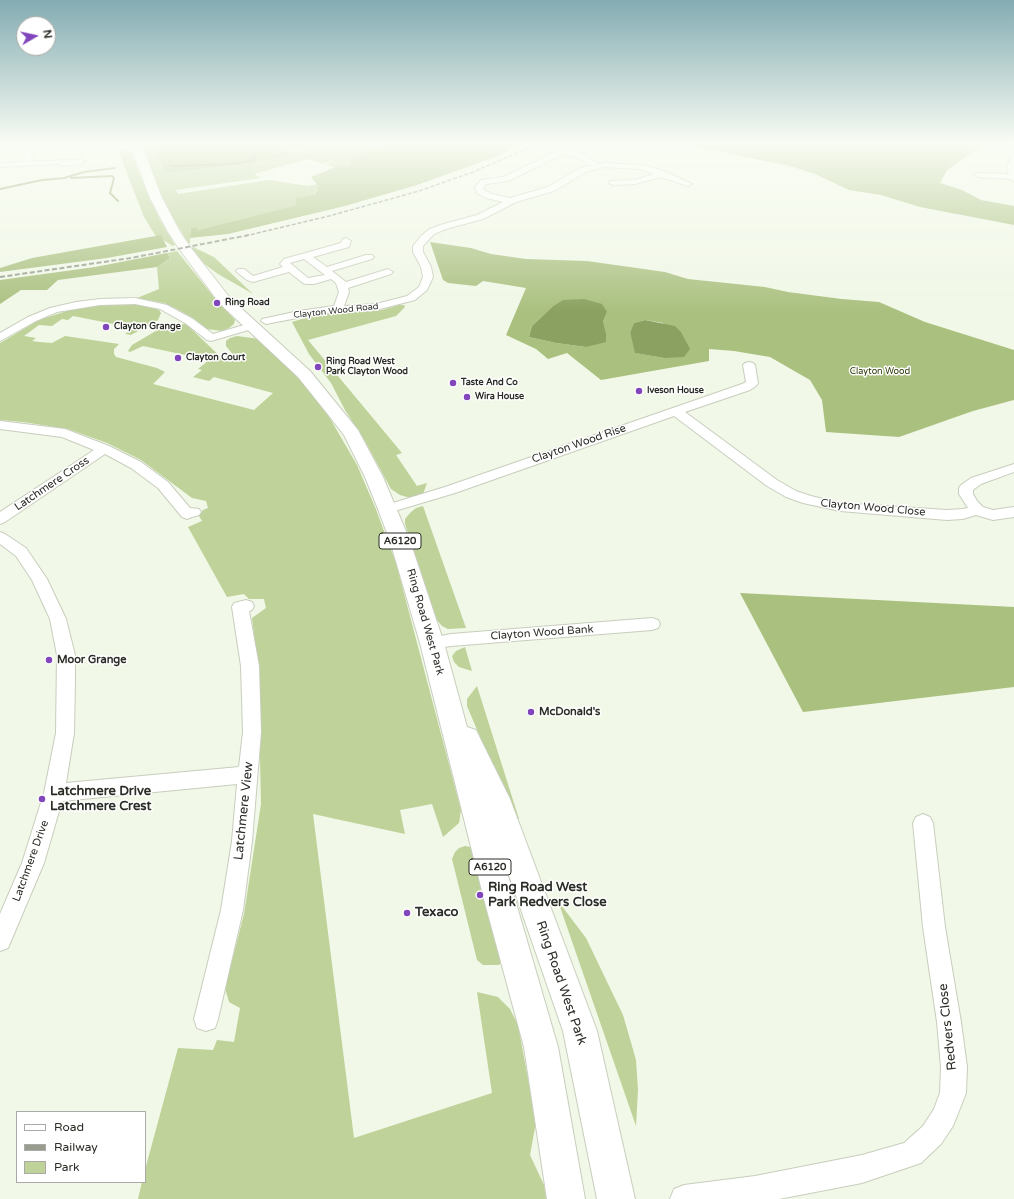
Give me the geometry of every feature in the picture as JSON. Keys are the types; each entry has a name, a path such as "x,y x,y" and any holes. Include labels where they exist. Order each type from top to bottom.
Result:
{"highway":[{"name":"Ring Road West Park","path":"157,199 174,232 186,250 225,301 304,374 352,434 374,477 388,509 400,541 432,643 500,903 541,1047 566,1199"},
{"name":"Ring Road West Park","path":"203,273 246,302 282,336"},
{"name":"A6120","path":"246,302 243,306 255,318 251,326"},
{"name":"A6120","path":"266,321 262,328 277,343 281,352"},
{"path":"251,326 266,321"},
{"name":"Ring Road West Park","path":"302,353 317,371 332,408"},
{"name":"Ring Road West Park","path":"444,686 496,799 580,1031 616,1199"}],"street":[{"path":"502,199 511,201"},
{"name":"Clayton Wood Road","path":"266,321 299,314 338,309 376,307 411,298 423,288 428,277 426,267 418,252 418,246 424,238 431,232 443,227 480,217 518,199"},
{"path":"346,241 346,244 287,261 286,264 306,281 314,281 329,273 369,257"},
{"path":"306,256 341,282 344,286 344,292 338,309"},
{"path":"241,271 250,278 254,279 291,268"},
{"path":"344,286 388,272"},
{"path":"0,338 32,319 54,310 100,302 135,301 163,307 189,321 211,338 251,326"},
{"name":"Clayton Wood Rise","path":"388,509 450,490 750,385 753,380 749,365"},
{"name":"Clayton Wood Close","path":"675,411 772,483 791,494 808,500 840,507 947,515 963,514 978,510 993,515 1014,512"},
{"path":"0,425 65,433 104,449 136,465 163,485 187,514 194,512"},
{"name":"Latchmere Cross","path":"0,519 104,449"},
{"path":"978,510 971,504 966,494 966,488 976,481 1014,468"},
{"name":"Latchmere Drive","path":"0,538 21,552 40,579 58,619 66,655 65,733 54,794 33,863 0,940"},
{"name":"Latchmere View","path":"206,1019 232,910 242,841 252,732 250,666 240,607 246,606"},
{"name":"Clayton Wood Bank","path":"432,643 451,640 652,623"},
{"path":"54,794 248,775"},
{"name":"Redvers Close","path":"684,1199 761,1189 862,1169 912,1154 932,1135 944,1117 953,1093 954,1066 949,1022 934,927 923,823"}],"green space":[{"path":"137,199 150,199 160,220 175,245 173,246 155,235 144,217"},
{"path":"162,199 295,199 296,205 198,230 196,227 191,228 190,243 188,243"},
{"path":"295,199 369,199 228,234 190,238 191,228 196,227 198,230 296,205"},
{"path":"894,199 979,199 1014,206 1014,225 920,207"},
{"path":"161,235 167,247 107,258 0,272 0,268 32,258"},
{"name":"Clayton Wood","path":"430,242 471,248 491,254 526,259 587,261 665,272 688,279 765,287 788,292 842,299 879,302 925,322 1014,350 1014,400 973,411 899,437 826,432 822,400 810,380 770,357 734,351 709,349 709,361 601,380 567,353 548,359 536,349 506,335 526,288 483,281 476,286 448,283 443,280","holes":["552,307 607,312 603,322 586,347 556,343 529,337 532,326","645,320 663,323 664,358 636,353 630,332 634,323"]},
{"path":"193,247 214,257 253,294 218,274 199,260 191,248"},
{"path":"177,251 213,296 235,320 234,324 229,328 222,331 207,329 193,318 164,303 137,298 159,289 157,267 170,258 167,253"},
{"path":"167,253 170,258 157,267 58,280 47,290 21,290 0,304 0,280 95,267"},
{"path":"96,304 137,304 159,310 161,313 158,320 131,335 125,334 134,328 73,316 68,320 62,319 52,326 39,325 24,336 36,338 32,341 39,342 52,343 65,336 119,344 114,349 114,354 116,357 157,368 165,372 153,384 254,410 273,393 214,377 209,381 193,377 202,370 198,369 209,360 143,346 130,352 128,351 132,345 166,325 186,324 225,361 235,357 226,346 226,341 230,338 237,336 259,339 307,387 328,415 357,465 396,563 461,810 459,823 443,837 432,804 400,810 405,834 313,814 354,1138 492,1093 477,992 498,997 510,1009 518,1025 536,1122 530,1155 544,1185 546,1199 138,1199 142,1183 146,1183 146,1166 178,1048 213,1050 217,1040 234,1042 240,1008 229,1002 225,988 244,914 261,804 258,666 252,618 266,608 264,599 249,599 244,594 227,597 188,527 202,521 199,516 203,510 208,508 206,501 192,498 141,460 107,443 68,429 0,420 0,343 39,320 70,310"},
{"path":"404,305 405,307 396,316 308,340 402,453 396,455 417,486 427,483 423,494 417,497 400,495 391,489 331,383 309,354 292,322 315,315 382,310"},
{"path":"423,506 466,628 448,629 442,626 436,619 405,524 405,519 410,513 416,508"},
{"path":"740,593 1014,607 1014,687 803,712"},
{"path":"465,647 472,671 459,667 454,662 452,656 456,651"},
{"path":"477,686 519,819 515,820 467,706 467,699"},
{"path":"465,846 471,847 474,850 503,961 499,965 483,965 477,960 452,859 455,852 459,848"},
{"path":"558,901 586,938 623,1015 636,1060 638,1090 636,1126"}],"shaded area":[{"path":"584,299 602,304 607,312 603,322 606,342 586,347 556,343 529,337 532,326 552,307 563,300"},
{"path":"645,320 675,326 681,332 690,349 684,357 664,358 635,353 630,332 634,323"}],"railway":[{"path":"245,236 329,216 390,199"},
{"path":"0,277 131,258 249,235"}],"place":[{"name":"Ring Road","path":"217,303"},
{"name":"Clayton Grange","path":"106,327"},
{"name":"Clayton Court","path":"178,358"},
{"name":"Ring Road West Park Clayton Wood","path":"318,367"},
{"name":"Taste And Co","path":"453,383"},
{"name":"Iveson House","path":"639,391"},
{"name":"Wira House","path":"467,397"},
{"name":"Moor Grange","path":"49,660"},
{"name":"McDonald's","path":"531,712"},
{"name":"Latchmere Drive Latchmere Crest","path":"42,799"},
{"name":"Ring Road West Park Redvers Close","path":"480,895"},
{"name":"Texaco","path":"407,913"}]}
